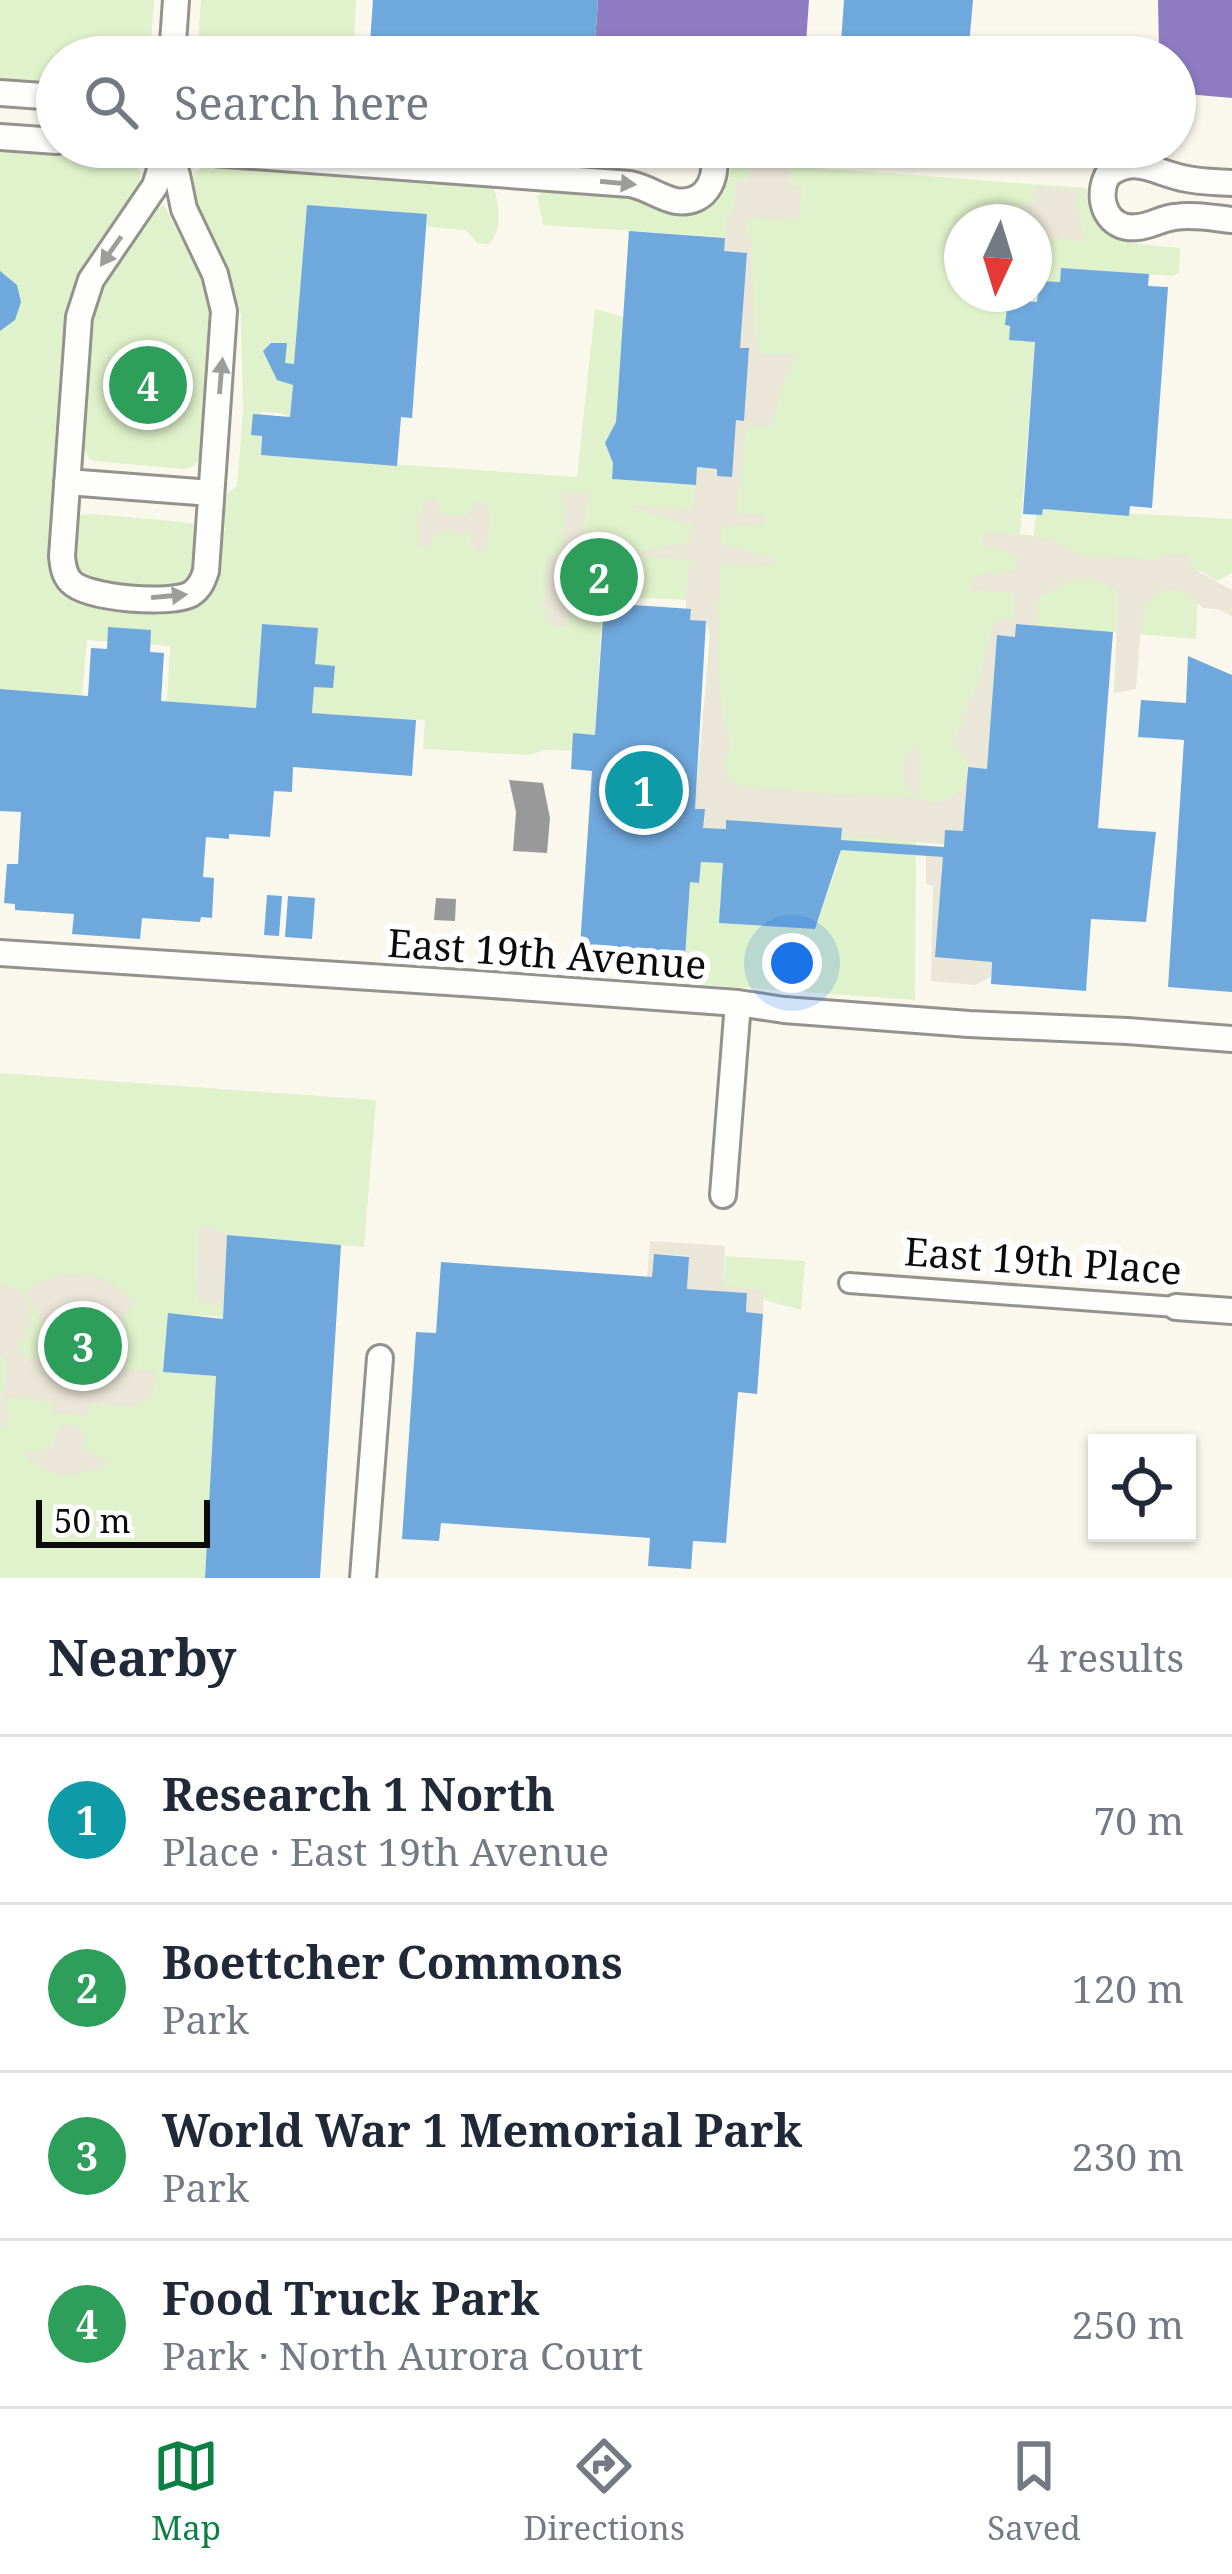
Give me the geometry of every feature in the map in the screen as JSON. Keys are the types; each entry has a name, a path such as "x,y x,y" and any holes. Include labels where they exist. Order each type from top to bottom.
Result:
{"street":[{"path":"173,36 176,0"},
{"path":"0,93 36,96"},
{"path":"0,136 36,139"},
{"path":"160,168 144,204 83,298 62,556 65,574 81,589 164,600 188,595 203,579 224,311 215,274 184,209 175,168"},
{"path":"424,168 630,184 681,201 698,197 711,185 715,168"},
{"path":"1118,168 1107,176 1102,198 1114,222 1138,228 1177,216 1232,220"},
{"path":"1155,168 1181,178 1232,183"},
{"path":"67,482 212,493"},
{"name":"East 19th Avenue","path":"0,953 1232,1039"},
{"path":"723,1195 738,1003"},
{"name":"East 19th Place","path":"849,1283 1232,1311"},
{"path":"363,1578 380,1358"}],"green space":[{"path":"0,0 154,0 151,36 36,36 36,85 0,82"},
{"path":"201,0 356,0 354,36 198,36"},
{"path":"0,149 36,152 36,168 138,168 139,188 73,294 55,517 93,514 226,531 222,498 237,486 243,411 241,316 191,195 191,182 202,168 273,168 485,183 494,188 497,202 498,224 489,244 477,243 466,230 427,227 427,214 307,205 290,417 261,412 261,455 577,477 595,309 623,317 612,479 695,485 697,467 731,477 736,420 744,420 749,349 740,348 747,253 724,251 724,237 543,225 537,196 569,189 611,192 689,214 714,203 732,168 820,168 1086,188 1088,207 1104,232 1131,242 1180,248 1179,273 1061,268 1060,282 1052,282 1052,204 944,204 944,312 1007,312 1006,325 1035,342 1020,534 1034,536 1036,515 1042,515 1043,509 1232,519 1232,573 1217,581 1199,570 1196,639 1015,624 1015,637 997,635 987,769 967,767 963,831 946,830 944,844 916,842 915,1000 680,983 690,882 699,882 701,862 723,863 720,923 815,929 840,858 842,829 727,820 726,829 703,828 704,810 695,809 710,636 706,621 686,609 686,600 603,596 594,751 544,750 530,755 423,749 425,720 312,713 314,687 334,667 315,664 317,628 262,624 256,708 167,702 170,646 87,640 82,695 0,689 0,331 18,309 15,285 0,272"},
{"path":"164,205 206,287 214,323 205,455 184,469 94,461 83,447 91,322 106,283"},
{"path":"0,1073 376,1100 364,1247 228,1235 223,1319 168,1314 164,1372 216,1376 205,1578 0,1578"},
{"path":"725,1256 805,1261 801,1310 764,1300 764,1290 723,1287"}],"shaded area":[{"path":"749,168 791,168 790,185 802,186 799,220 749,217 746,236 751,237 756,349 796,355 770,427 749,426 743,442 737,513 764,515 765,524 722,528 721,544 771,558 773,566 720,563 718,666 731,746 723,769 731,782 745,788 915,798 904,781 903,766 919,743 919,798 931,803 948,800 961,790 967,775 963,831 946,830 944,844 841,836 841,828 727,820 726,829 703,828 704,810 695,809 710,636 706,621 690,620 686,609 689,560 622,555 690,542 691,526 627,505 693,510 697,467 732,476 736,420 744,420 749,349 740,348 747,254 724,251 727,214 734,215 736,181 748,182"},
{"path":"1036,186 1078,190 1076,206 1085,241 1052,238 1052,204 1022,204 1034,203"},
{"path":"561,491 590,493 584,521 584,569 571,569 566,628 549,623 543,608 547,555 560,556 565,515"},
{"path":"425,499 435,499 439,512 454,516 468,515 475,502 486,503 491,521 485,551 474,550 469,535 454,532 434,534 430,547 420,546 417,524"},
{"path":"984,533 1050,538 1081,555 1158,560 1164,553 1186,554 1194,569 1232,590 1232,616 1203,608 1183,591 1157,593 1142,615 1136,689 1114,693 1116,591 1102,581 1078,579 1040,595 1037,626 1015,637 997,636 987,769 968,767 953,744 978,682 994,621 1014,620 1014,593 970,590 974,576 1016,570 1018,556 982,544"},
{"path":"926,856 943,857 992,962 991,977 975,985 931,981 933,886 926,884"},
{"path":"199,1227 227,1235 223,1305 198,1303"},
{"path":"650,1241 725,1246 723,1286 764,1290 763,1314 746,1312 747,1293 687,1289 689,1256 655,1254 652,1277 647,1277"},
{"path":"76,1273 107,1280 129,1296 133,1303 111,1337 107,1367 156,1371 155,1388 136,1407 88,1404 88,1416 52,1413 54,1402 4,1398 7,1418 0,1431 0,1396 7,1371 5,1357 0,1357 0,1285 16,1289 29,1301 32,1321 18,1344 25,1359 44,1360 43,1327 25,1291 50,1277"},
{"path":"72,1424 83,1432 85,1450 113,1462 89,1472 61,1475 23,1454 53,1447 57,1430"}],"building: Offices":[{"path":"598,0 809,0 806,36 595,36"},
{"path":"1158,0 1232,0 1232,98 1196,95 1196,36 1159,36"}],"building: Schools":[{"path":"373,0 598,0 595,36 370,36"},
{"path":"844,0 973,0 970,36 841,36"},
{"path":"307,205 427,214 412,418 401,417 397,466 261,455 262,436 251,435 253,414 290,417 293,385 277,380 263,351 271,343 287,343 285,363 294,364"},
{"path":"629,231 725,238 724,251 747,253 740,348 749,348 744,421 736,420 732,477 697,467 696,485 612,479 613,463 605,443 616,422"},
{"path":"1061,268 1149,274 1148,286 1168,287 1152,508 1130,506 1129,516 1043,509 1042,515 1023,514 1035,342 1009,340 1007,312 1052,312 1052,282 1060,282"},
{"path":"0,271 17,285 21,302 15,320 0,331"},
{"path":"604,603 691,609 690,620 706,621 695,809 705,809 703,828 726,829 726,820 842,828 841,840 944,847 945,830 963,831 968,767 987,769 997,635 1015,637 1016,624 1113,632 1098,828 1156,832 1146,922 1091,919 1086,991 991,984 992,962 935,957 943,857 841,850 815,929 719,923 723,863 701,862 699,883 690,882 685,957 664,956 663,966 579,961 592,771 571,769 573,733 595,735"},
{"path":"262,624 318,628 315,664 335,666 333,688 314,687 312,713 416,720 412,776 293,767 292,792 274,791 270,837 206,837 203,877 214,878 212,918 201,917 200,922 142,918 140,939 72,934 74,914 15,910 15,904 4,903 7,864 18,864 21,812 0,811 0,689 88,696 91,648 107,649 108,627 151,630 150,652 164,653 161,701 256,708"},
{"path":"1188,656 1232,675 1232,992 1168,987 1184,740 1138,737 1141,700 1186,703"},
{"path":"267,895 282,896 279,936 264,935"},
{"path":"288,896 315,898 312,939 285,937"},
{"path":"227,1235 341,1245 320,1578 205,1578 216,1376 163,1372 168,1313 223,1319"},
{"path":"654,1254 689,1257 687,1289 747,1293 746,1312 763,1314 757,1394 738,1392 726,1543 693,1541 691,1569 648,1566 650,1538 441,1523 439,1541 402,1539 416,1332 436,1333 441,1262 652,1277"}],"building: Industry":[{"path":"509,780 543,783 550,818 547,853 513,851 516,812"},
{"path":"436,898 456,899 455,921 434,920"}],"place":[{"name":"Food Truck Park","path":"148,385"},
{"name":"Boettcher Commons","path":"599,577"},
{"name":"Research 1 North","path":"644,790"},
{"name":"World War 1 Memorial Park","path":"83,1346"}]}
